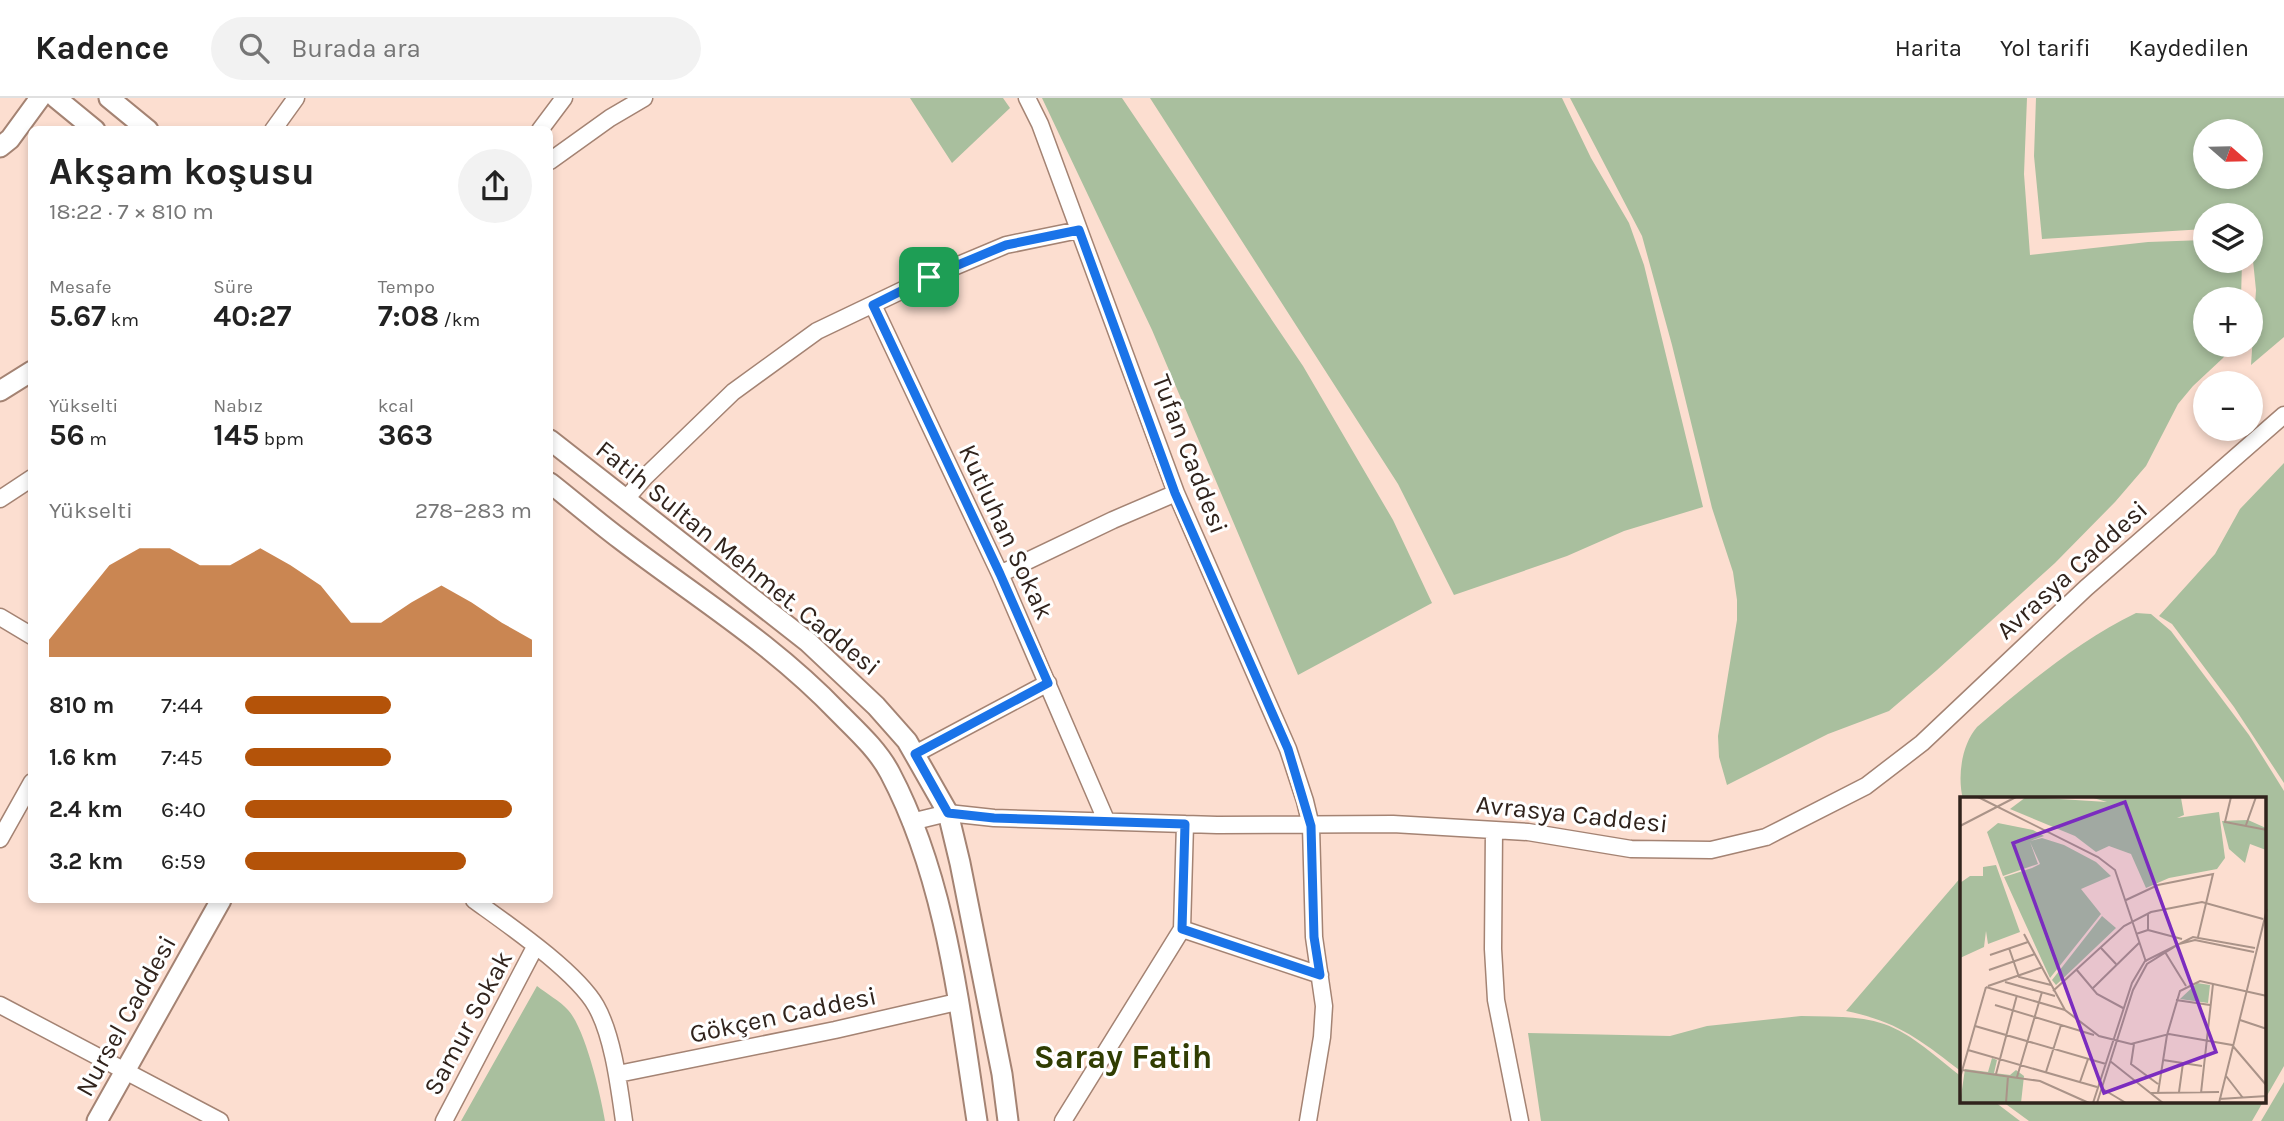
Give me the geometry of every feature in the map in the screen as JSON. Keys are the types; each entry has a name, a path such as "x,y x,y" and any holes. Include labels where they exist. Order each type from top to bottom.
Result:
{"street":[{"path":"0,148 10,139 40,98"},
{"path":"56,98 90,126"},
{"path":"109,98 143,126"},
{"path":"276,126 296,98"},
{"path":"543,126 564,98"},
{"path":"553,159 610,118 644,98"},
{"name":"Tufan Caddesi","path":"1027,98 1040,124 1175,493 1288,749 1311,826 1314,937 1324,1006 1322,1037 1308,1121"},
{"path":"625,500 645,477 733,392 817,331 929,277 1006,245 1079,230"},
{"name":"Kutluhan Sokak","path":"873,305 1000,574 1106,820"},
{"path":"0,391 28,374"},
{"name":"Avrasya Caddesi","path":"911,822 948,813 994,818 1185,824 1393,824 1528,832 1631,849 1712,850 1766,837 1866,786 1922,743 2086,588 2284,415"},
{"name":"Fatih Sultan Mehmet. Caddesi","path":"553,442 808,642 876,706 907,741 948,813 1002,1074 1008,1121"},
{"path":"0,499 28,481"},
{"name":"Fatih Sultan Mehmet. Caddesi","path":"553,485 621,539 747,630 810,683 869,744 889,772 928,870 944,931 977,1121"},
{"path":"1000,574 1175,493"},
{"path":"0,617 28,634"},
{"path":"915,754 1048,683"},
{"path":"0,839 5,819 28,787"},
{"path":"1063,1121 1182,929 1185,824"},
{"path":"1494,830 1493,949 1496,1000 1520,1121"},
{"name":"Nursel Caddesi","path":"97,1121 219,903"},
{"path":"478,903 578,983 596,1007 618,1074 624,1121"},
{"path":"1182,929 1320,975"},
{"name":"Samur Sokak","path":"444,1121 536,947"},
{"name":"Gökçen Caddesi","path":"618,1074 957,1002"},
{"path":"0,1005 220,1121"}],"green space":[{"path":"910,98 1003,98 1010,108 952,163"},
{"path":"1042,98 1122,98 1303,366 1393,520 1432,603 1298,675 1152,330"},
{"path":"1150,98 1562,98 1591,158 1629,223 1644,265 1703,507 1624,531 1567,556 1454,595 1398,484"},
{"path":"1570,98 2027,98 2024,174 2030,255 2148,242 2193,240 2193,273 2242,273 2241,287 2193,287 2193,357 2224,357 2209,371 2193,371 2193,386 2178,404 2146,466 2055,563 1889,711 1828,734 1727,785 1719,757 1718,736 1737,620 1733,572 1712,508 1642,236"},
{"path":"2036,98 2284,98 2284,337 2263,355 2263,287 2256,287 2254,273 2263,273 2263,203 2193,203 2193,230 2042,239 2034,156"},
{"path":"2252,357 2260,357 2251,365"},
{"path":"2284,463 2284,783 2234,707 2172,624 2159,616 2215,554 2240,509"},
{"path":"2136,613 2151,614 2171,631 2249,735 2284,791 2284,1066 2266,1097 2266,797 1963,797 1964,751 1977,727 2073,650"},
{"path":"1960,878 1960,1070 1895,1027 1846,1011"},
{"path":"537,986 565,1007 574,1019 591,1063 605,1121 461,1121"},
{"path":"1801,1016 1864,1019 1884,1024 1915,1040 1960,1075 1960,1104 1998,1104 2020,1121 1541,1121 1528,1033 1670,1036 1707,1026"},
{"path":"2284,1082 2284,1121 2261,1121"},
{"path":"2006,1104 2262,1104 2252,1121 2029,1121"}],"district":[{"name":"Saray Fatih","path":"1123,1057"}],"route":[{"path":"1079,230 1175,493 1288,749 1305,801 1311,826 1314,937 1320,975 1182,929 1185,824 994,818 948,813 915,754 1048,683 1000,574 873,305 929,277 1006,245 1079,230"}]}
